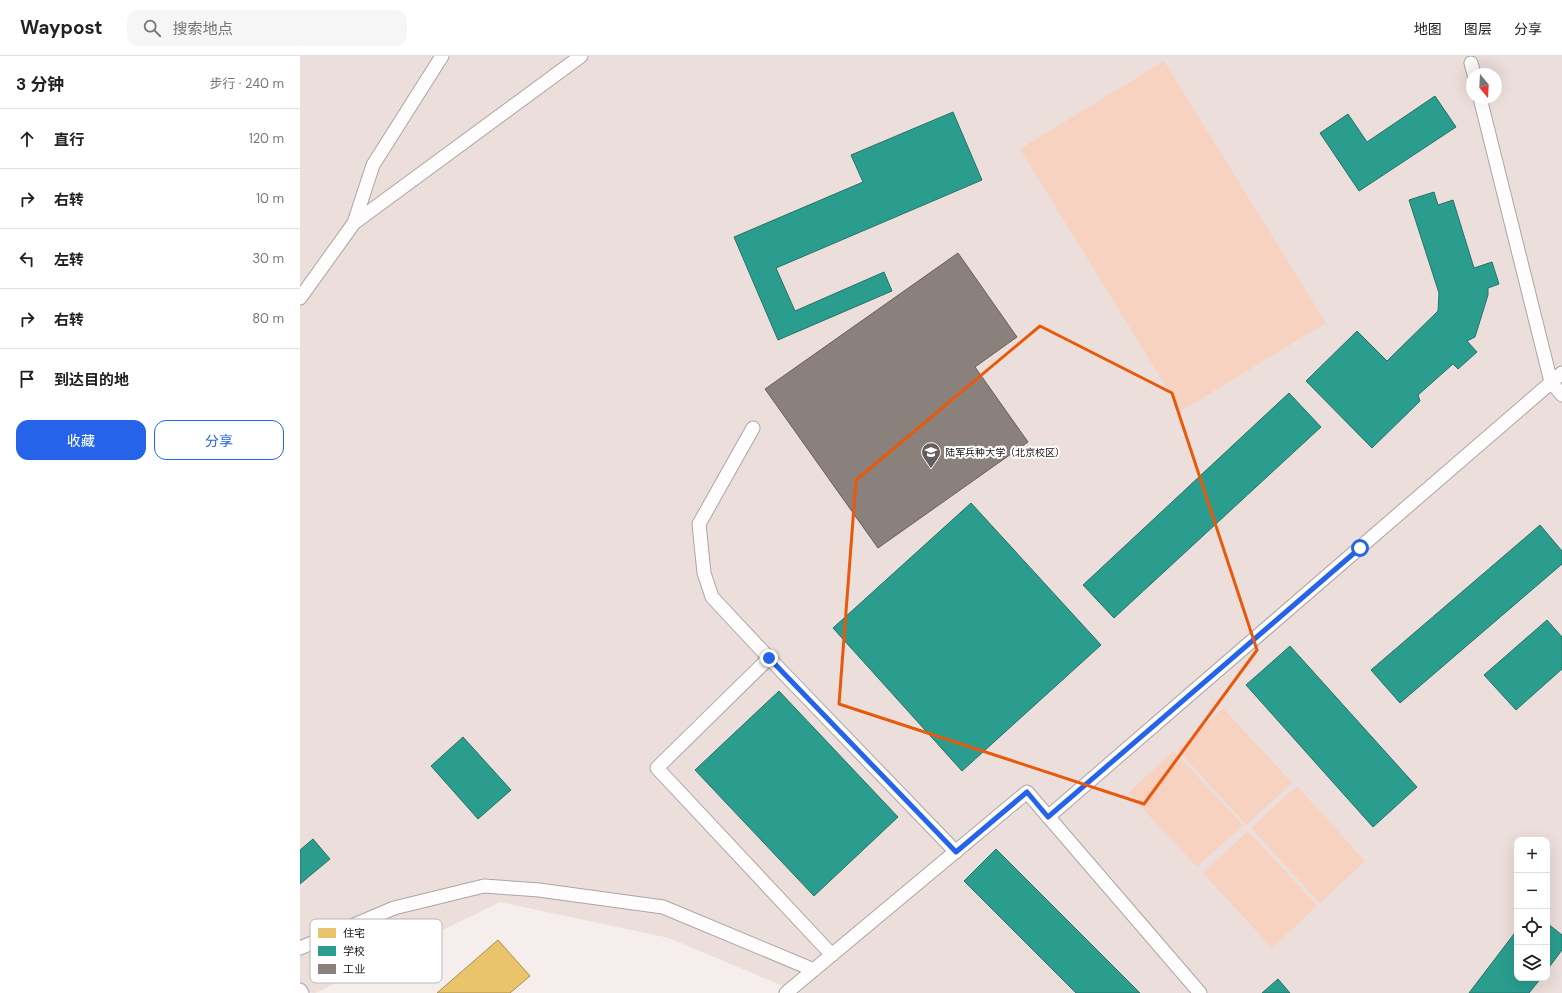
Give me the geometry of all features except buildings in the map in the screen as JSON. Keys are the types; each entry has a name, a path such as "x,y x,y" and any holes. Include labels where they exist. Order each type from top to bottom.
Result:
{"lane":[{"path":"300,298 354,223 373,165 442,56"},
{"path":"354,223 581,56"},
{"path":"1482,104 1551,382 1562,395"},
{"path":"1048,817 1562,373"},
{"path":"753,428 699,524 704,573 712,597 956,852"},
{"path":"769,658 657,768 832,956"},
{"path":"786,993 1027,792 1200,993"},
{"path":"368,919 394,908 484,886 539,890 663,907 814,970"},
{"path":"300,948 310,944"}],"highlighted area":[{"path":"1040,326 1172,393 1257,650 1144,804 839,704 856,480"}],"shaded area":[{"name":"陆军兵种大学（北京校区）","path":"300,56 1562,56 1562,993 800,993 669,938 500,902 442,931 442,919 310,919 310,983 335,983 315,993 300,991"},
{"path":"1164,61 1326,323 1181,411 1020,149"},
{"path":"1223,708 1292,783 1246,825 1178,750"},
{"path":"1174,751 1243,825 1197,867 1128,793"},
{"path":"1297,786 1365,861 1320,903 1251,828"},
{"path":"1248,831 1317,906 1272,948 1203,873"}],"place":[{"name":"陆军兵种大学（北京校区）","path":"931,469"}],"route":[{"path":"769,658 956,852 1027,792 1048,817 1360,548"}]}
